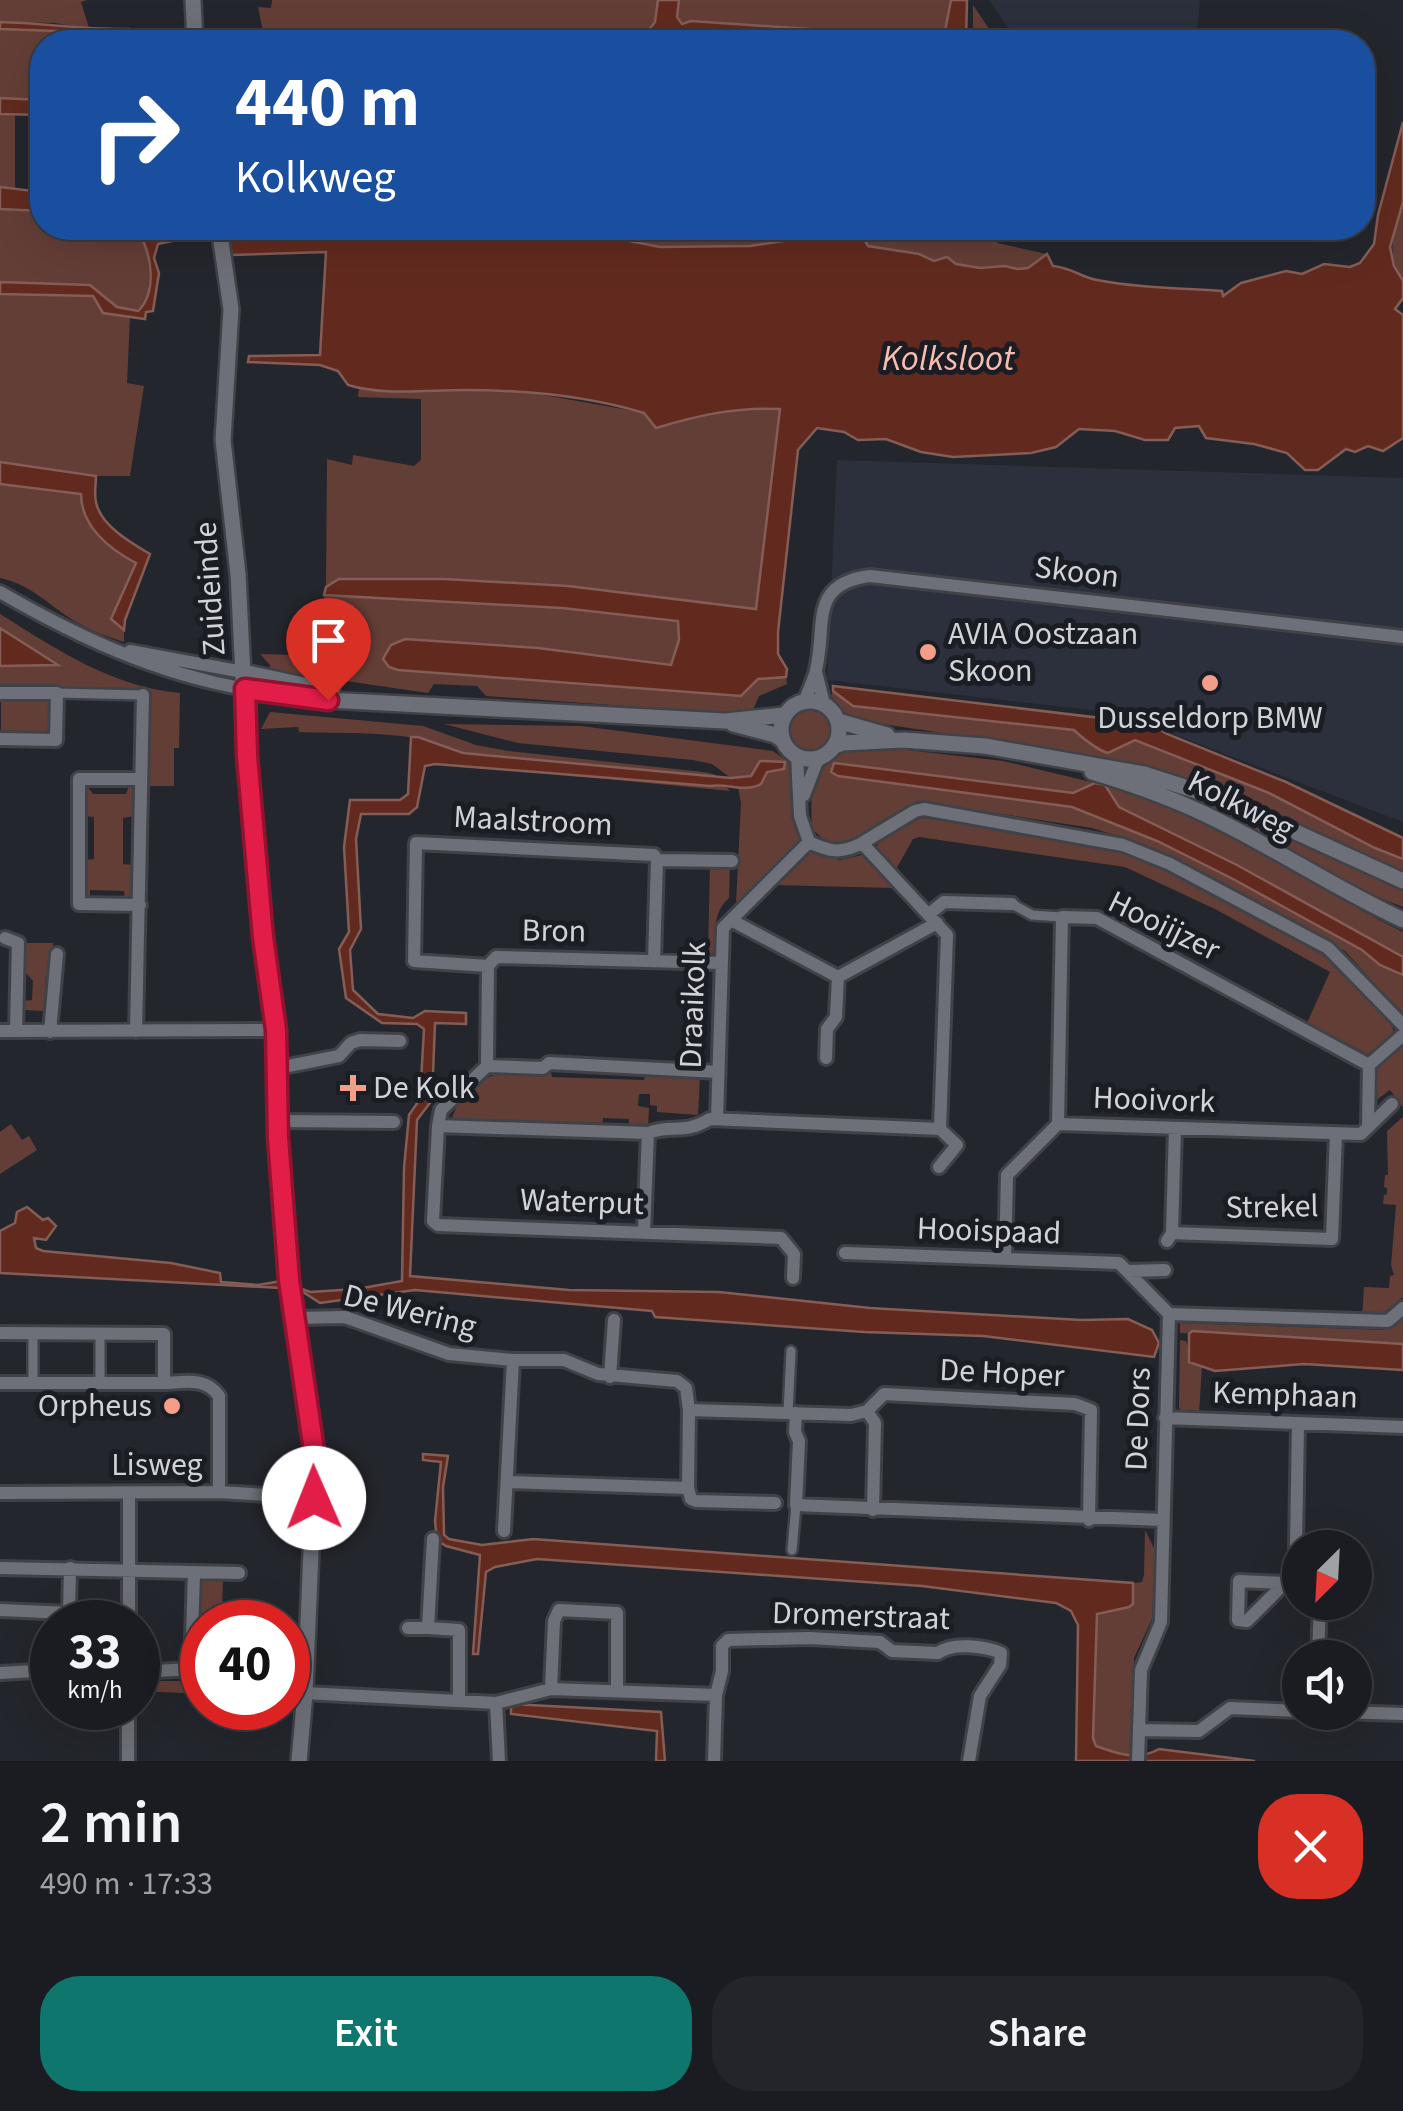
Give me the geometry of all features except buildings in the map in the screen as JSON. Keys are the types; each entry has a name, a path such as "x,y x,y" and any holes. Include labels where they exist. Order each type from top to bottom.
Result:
{"street":[{"path":"193,0 194,30"},
{"name":"Zuideinde","path":"221,240 231,322 223,440 236,538 247,756 263,937 276,1030 290,1286 315,1457 309,1600"},
{"name":"Skoon","path":"805,701 816,672 826,598 847,579 870,576 1403,637"},
{"path":"0,592 84,639 244,681 384,701 725,721 784,715 805,701 824,704 838,722 839,732 835,746 818,759 800,807"},
{"name":"Skoon","path":"816,672 824,704"},
{"path":"0,693 143,695 136,1031"},
{"path":"0,739 56,740 56,693"},
{"path":"782,740 784,715"},
{"path":"725,721 775,735 797,756 818,759"},
{"name":"Kolkweg","path":"838,722 904,740"},
{"name":"Kolkweg","path":"835,746 904,740 985,746 1117,768 1228,802 1403,881"},
{"path":"797,756 800,807 809,842 824,850 844,853 915,810 924,809 1123,844 1170,864 1328,948 1403,1026"},
{"name":"Kolkweg","path":"1046,758 1138,786 1202,813 1403,920"},
{"path":"140,905 79,904 79,779 141,778"},
{"name":"Draaikolk","path":"718,1119 723,928 809,842"},
{"name":"Maalstroom","path":"488,966 414,961 416,843 654,855 654,962"},
{"path":"862,843 947,935 940,1129"},
{"name":"Maalstroom","path":"657,860 732,861"},
{"path":"838,977 933,918 944,902 1012,904 1032,915 1062,917"},
{"name":"Hooiijzer","path":"1058,1124 1062,917 1097,918 1368,1065"},
{"path":"731,920 838,977"},
{"path":"5,938 18,943 16,1031"},
{"path":"50,1032 57,954"},
{"name":"Bron","path":"487,1066 488,966 496,957 721,964"},
{"path":"826,1058 827,1028 836,1017 838,977"},
{"path":"0,1031 276,1030"},
{"path":"1368,1127 1368,1065 1403,1034"},
{"path":"278,1068 340,1056 351,1043 360,1040 400,1042"},
{"path":"718,1072 549,1063 543,1068 487,1066 441,1110 438,1126 648,1133 690,1130 718,1119 940,1129 957,1145 939,1167"},
{"path":"1368,1127 1392,1104"},
{"path":"278,1121 394,1122"},
{"name":"Hooivork","path":"1004,1259 1007,1175 1058,1124 1336,1134 1361,1134 1368,1127"},
{"name":"Waterput","path":"438,1126 433,1221 438,1225 781,1238 794,1254 793,1278"},
{"name":"Strekel","path":"1176,1128 1169,1237 1332,1239 1336,1134"},
{"path":"644,1231 648,1133"},
{"name":"Hooispaad","path":"846,1253 1119,1264 1128,1270 1166,1270"},
{"path":"1128,1270 1170,1314 1388,1322 1403,1308"},
{"name":"De Dors","path":"1138,1756 1142,1670 1161,1622 1170,1314"},
{"name":"De Wering","path":"294,1318 345,1317 449,1354 564,1360 610,1376 677,1381 686,1388 689,1410"},
{"path":"610,1376 614,1320"},
{"path":"0,1332 164,1334 164,1383"},
{"path":"32,1333 32,1383"},
{"path":"100,1334 100,1383"},
{"path":"792,1351 792,1413 800,1441 792,1550"},
{"name":"De Wering","path":"504,1532 512,1360"},
{"path":"0,1383 199,1382 212,1387 218,1396 219,1492"},
{"name":"De Hoper","path":"792,1413 851,1415 868,1411 884,1394 1075,1404 1091,1410 1090,1520"},
{"path":"775,1504 690,1498 689,1410 792,1413"},
{"path":"868,1411 875,1423 874,1510"},
{"name":"Kemphaan","path":"1165,1418 1403,1427"},
{"path":"1298,1423 1299,1530"},
{"path":"508,1482 688,1488"},
{"name":"Lisweg","path":"0,1493 219,1492 314,1498"},
{"path":"129,1493 129,1600"},
{"path":"796,1505 1162,1520"},
{"path":"428,1628 432,1539"},
{"path":"0,1568 239,1573"},
{"path":"69,1600 70,1568"},
{"path":"160,1671 191,1669 194,1574"},
{"path":"0,1610 30,1613"},
{"path":"551,1688 554,1621 560,1610 616,1613 617,1691"},
{"path":"408,1628 459,1630 459,1700"},
{"name":"Dromerstraat","path":"714,1761 722,1646 728,1640 809,1638 880,1642 892,1650 938,1653 945,1647 993,1649 1000,1653 1000,1665 980,1696 970,1761"},
{"path":"0,1673 30,1671"},
{"path":"310,1693 496,1703 551,1688 716,1695"},
{"path":"496,1703 499,1761"},
{"path":"1139,1730 1199,1732 1230,1708 1282,1710"},
{"path":"1372,1713 1403,1714"},
{"path":"128,1730 128,1761"},
{"name":"Zuideinde","path":"299,1761 302,1730"}],"shaded area":[{"path":"0,0 87,0 81,2 89,28 0,22"},
{"path":"272,0 658,0 655,22 649,30 263,30 258,7 271,8"},
{"path":"679,0 951,0 947,30 824,30 691,21 682,24 677,17"},
{"path":"989,0 1200,0 1197,30 1010,30"},
{"path":"973,5 990,30 973,30"},
{"path":"0,29 30,30 30,99 0,98"},
{"path":"0,114 15,114 15,189 0,187"},
{"path":"1403,202 1403,281 1394,261 1392,242"},
{"path":"0,209 30,210 30,240 142,240 147,254 147,302 135,311 117,307 90,285 0,282"},
{"path":"619,240 793,240 692,249"},
{"path":"863,240 997,240 1047,254 1029,268 980,268 868,246"},
{"path":"0,294 93,296 110,314 130,317 127,383 144,386 130,476 96,476 0,462"},
{"path":"359,388 527,392 645,413 656,428 718,413 781,409 757,609 568,586 339,579 326,587 327,459 352,465 353,455 414,466 421,460 421,399 358,397"},
{"path":"837,460 1403,478 1403,822 1118,713 827,680"},
{"path":"0,484 81,494 81,502 111,547 136,563 111,619 124,630 124,642 83,626 32,591 0,578"},
{"path":"324,595 562,608 678,621 679,640 672,665 538,648 405,639 758,679 786,677 787,684 759,696 753,710 722,713 486,696 477,686 434,684 428,693 270,670 260,654 327,656"},
{"path":"0,614 108,675 180,693 174,786 148,786 148,694 0,690 0,666 57,665 0,628"},
{"path":"833,691 853,706 1074,730 1101,751 1135,740 1269,793 1403,859 1403,876 1206,786 1107,758 863,721 848,716 831,696"},
{"path":"1,702 53,705 52,736 1,736"},
{"path":"810,710 824,716 830,730 824,744 810,750 796,744 790,730 796,716"},
{"path":"270,712 423,726 476,745 508,751 703,772 714,774 730,791 474,766 458,753 416,738 299,732 298,727 261,729"},
{"path":"444,724 581,726 773,751 790,763 796,831 801,839 736,903 741,803 738,787 761,784 767,772 784,762 758,763 751,776 731,778 712,764 693,760 518,743"},
{"path":"872,746 1003,761 1095,783 1073,793 835,763 831,771 838,776 1072,807 1157,841 1403,975 1403,1015 1345,951 1185,864 1092,828 917,801 851,841 839,845 822,838 812,829 812,794 820,770 838,755"},
{"path":"1117,771 1225,805 1403,887 1403,907 1338,882"},
{"path":"130,783 134,791 134,816 123,818 123,864 133,865 130,898 125,899 124,891 90,890 90,899 83,895 83,860 94,859 94,817 84,816 84,789 87,786 93,794 126,794"},
{"path":"1105,785 1150,797 1219,829 1403,932 1403,957 1237,865 1118,807"},
{"path":"917,817 1097,845 1150,863 1331,959 1394,1032 1368,1054 1307,1023 1330,972 1217,910 1125,867 919,837 913,839 895,871 875,850 887,834"},
{"path":"809,852 840,860 862,855 894,888 773,885"},
{"path":"730,864 729,898 716,923 716,953 708,954 710,865"},
{"path":"25,943 53,943 44,1011 24,1010 24,1001 32,1000 33,981 24,971"},
{"path":"1403,1043 1403,1107 1390,1090 1375,1101 1377,1063"},
{"path":"550,1069 552,1077 644,1080 646,1071 650,1076 700,1076 698,1115 657,1112 657,1106 650,1105 650,1094 639,1094 638,1106 649,1108 648,1127 629,1129 629,1119 603,1118 602,1129 587,1124 452,1121 468,1093 498,1071"},
{"path":"1403,1117 1403,1297 1377,1318 1362,1317 1364,1287 1389,1288 1390,1276 1394,1275 1391,1265 1396,1205 1383,1204 1387,1194 1387,1131"},
{"path":"11,1124 22,1140 29,1136 37,1150 0,1174 0,1132"},
{"path":"1403,1314 1403,1344 1180,1333 1180,1323 1384,1330"},
{"path":"1180,1340 1186,1341 1195,1363 1202,1365 1199,1414 1184,1413 1179,1408"},
{"path":"1145,1530 1156,1552 1152,1619 1134,1658 1133,1755 1122,1755 1096,1746 1093,1738 1097,1614 1132,1604 1133,1583 1142,1582 1144,1575"},
{"path":"200,1578 223,1578 222,1600 200,1600"},
{"path":"160,1681 180,1681 180,1693 160,1692"}],"water":[{"path":"658,0 679,0 677,17 682,24 691,21 824,30 649,30 655,22"},
{"path":"951,0 967,0 966,30 945,30"},
{"path":"0,22 129,30 30,30 0,29"},
{"path":"0,98 30,99 30,115 0,114"},
{"name":"Kolksloot","path":"1403,122 1403,202 1390,247 1394,266 1403,281 1403,298 1395,309 1403,315 1403,438 1383,451 1368,446 1355,452 1346,449 1318,470 1305,470 1287,453 1206,438 1199,426 1175,428 1168,440 1079,429 1056,447 1031,453 953,457 921,452 886,439 858,440 844,432 817,428 798,450 778,632 778,654 787,669 786,677 758,679 741,696 398,670 383,659 391,645 405,639 538,648 671,665 679,640 678,621 562,608 324,595 326,587 339,579 444,579 568,586 756,609 780,409 717,413 656,428 644,413 578,398 488,390 376,390 348,385 338,371 320,365 248,362 249,356 320,355 326,252 232,255 229,240 624,240 660,247 865,240 868,246 919,254 934,261 947,257 956,264 980,268 1028,268 1047,254 1053,266 1091,279 1222,291 1223,296 1241,283 1286,271 1302,274 1324,264 1350,267 1360,263 1374,244"},
{"path":"0,187 30,191 30,210 0,209"},
{"name":"Kolksloot","path":"142,240 176,240 158,244 154,258 159,273 153,311 146,312 145,319 103,313 93,296 0,294 0,282 90,285 117,307 138,311 150,282"},
{"path":"0,462 96,476 95,499 103,518 150,554 124,630 111,619 136,563 98,535 86,516 81,494 0,484"},
{"path":"0,628 58,665 0,666"},
{"path":"833,686 1151,724 1403,838 1403,859 1269,793 1135,740 1108,753 1074,730 853,706 833,691"},
{"path":"411,737 463,753 731,778 751,776 760,761 785,762 784,769 767,772 761,784 743,788 435,764 425,766 417,807 409,814 361,814 356,839 361,929 350,950 353,990 378,1014 413,1018 425,1011 466,1013 466,1024 435,1023 432,1100 417,1120 410,1276 569,1290 719,1292 870,1308 1081,1320 1128,1319 1152,1330 1159,1343 1154,1357 983,1336 655,1317 652,1311 415,1290 320,1303 303,1292 281,1288 0,1273 0,1231 15,1223 17,1212 27,1207 56,1226 46,1240 34,1238 36,1248 43,1251 171,1263 220,1273 221,1282 258,1285 281,1281 310,1292 402,1281 404,1168 409,1115 420,1099 424,1029 417,1024 382,1023 346,998 339,949 349,932 344,847 350,800 400,800 408,794"},
{"path":"834,763 1073,793 1095,783 1105,785 1119,807 1237,865 1403,957 1403,975 1233,879 1157,841 1072,807 838,776 831,772"},
{"path":"1192,1331 1403,1344 1403,1370 1304,1364 1215,1371 1189,1362"},
{"path":"423,1454 448,1456 443,1487 444,1535 482,1545 533,1539 1133,1583 1133,1604 1097,1614 1093,1738 1096,1746 1128,1755 1159,1749 1255,1761 1076,1761 1078,1625 1071,1611 1056,1603 922,1586 537,1559 486,1572 478,1654 473,1654 480,1555 437,1540 441,1462 423,1460"},
{"path":"511,1704 661,1712 665,1761 656,1761 657,1731 511,1714"}],"place":[{"name":"AVIA Oostzaan Skoon","path":"928,652"},
{"name":"Dusseldorp BMW","path":"1210,683"},
{"name":"De Kolk","path":"353,1088"},
{"name":"Orpheus","path":"172,1406"}],"route":[{"path":"314,1498 315,1457 289,1280 278,1138 276,1030 263,937 245,689 328,700"}]}
